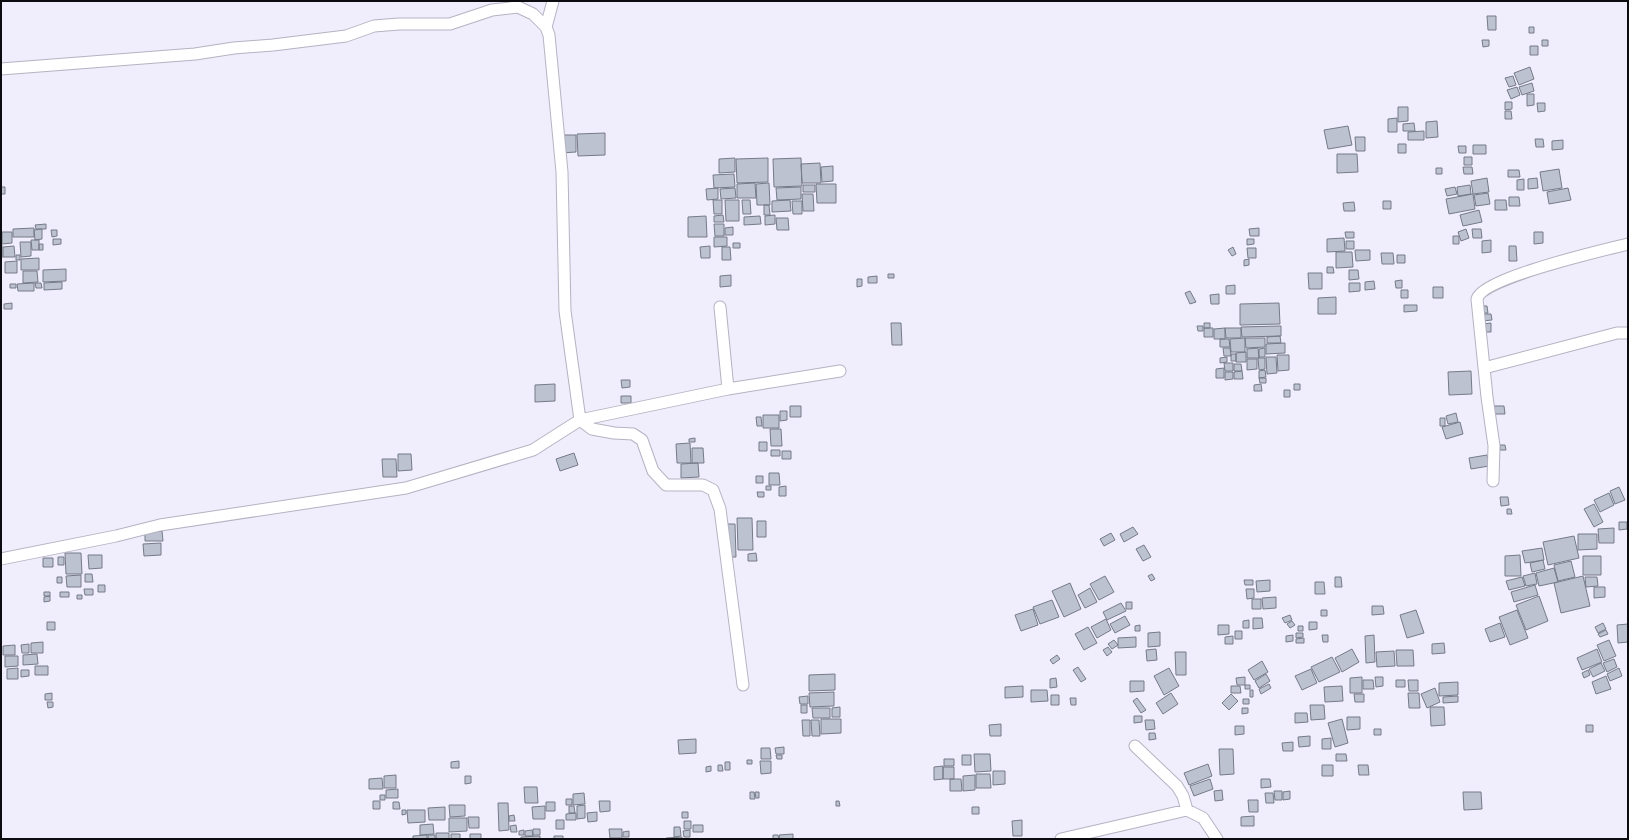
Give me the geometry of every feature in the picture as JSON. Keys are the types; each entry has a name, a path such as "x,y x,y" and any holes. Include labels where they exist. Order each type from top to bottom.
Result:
{"street":[{"path":"546,27 552,1"},
{"path":"1,69 195,54 234,48 346,36 374,26 399,24 450,24 492,10 518,7 532,14 546,27 549,35 562,172 565,311 580,420 592,430 614,434 633,434 642,440 653,471 666,485 703,485 713,490 720,510 743,685"},
{"path":"1493,481 1494,446 1484,368 1477,299 1478,295 1485,289 1515,275 1628,244"},
{"path":"720,307 728,389"},
{"path":"1484,368 1617,333 1628,333"},
{"path":"1,559 116,536 160,525 377,491 406,488 533,450 580,420 728,389 840,371"},
{"path":"1135,746 1177,786 1183,796 1187,810"},
{"path":"1061,839 1187,810 1203,818 1218,839"}],"building":[{"path":"1487,16 1496,16 1496,30 1488,30"},
{"path":"1529,27 1534,27 1534,33 1529,33"},
{"path":"1482,40 1489,40 1489,46 1483,47"},
{"path":"1542,40 1548,40 1548,46 1542,46"},
{"path":"1530,46 1538,46 1538,55 1530,55"},
{"path":"1530,67 1534,79 1519,85 1514,73"},
{"path":"1513,76 1516,85 1509,87 1505,78"},
{"path":"1532,83 1534,91 1522,95 1519,87"},
{"path":"1517,87 1520,95 1511,99 1507,90"},
{"path":"1527,94 1534,94 1534,105 1527,106"},
{"path":"1505,102 1512,102 1512,109 1505,110"},
{"path":"1537,103 1545,103 1545,111 1538,112"},
{"path":"1398,107 1408,107 1408,121 1398,122"},
{"path":"1505,111 1511,111 1512,119 1505,119"},
{"path":"1397,118 1397,132 1388,132 1388,119"},
{"path":"1437,121 1438,137 1426,138 1426,122"},
{"path":"1414,123 1415,131 1403,131 1403,124"},
{"path":"1348,126 1352,145 1328,149 1324,130"},
{"path":"1424,131 1424,140 1408,140 1408,132"},
{"path":"605,133 605,155 578,156 577,134"},
{"path":"560,135 576,135 576,152 561,153"},
{"path":"1355,137 1365,137 1365,151 1356,151"},
{"path":"1535,139 1543,139 1544,147 1536,147"},
{"path":"1563,140 1563,149 1552,150 1552,141"},
{"path":"1398,144 1406,144 1406,153 1398,153"},
{"path":"1473,145 1486,145 1486,154 1473,154"},
{"path":"1458,146 1466,146 1466,153 1459,153"},
{"path":"1337,154 1357,154 1358,172 1337,173"},
{"path":"1464,157 1472,157 1472,165 1464,165"},
{"path":"735,158 735,172 719,173 719,159"},
{"path":"768,158 768,182 737,183 736,159"},
{"path":"801,158 802,186 774,187 773,159"},
{"path":"820,163 821,183 802,183 801,164"},
{"path":"833,166 833,181 822,182 821,167"},
{"path":"1463,167 1472,167 1473,174 1464,174"},
{"path":"1436,168 1442,168 1442,174 1436,174"},
{"path":"1559,169 1562,188 1543,191 1540,172"},
{"path":"1508,170 1519,170 1520,177 1508,177"},
{"path":"734,174 735,187 714,188 713,175"},
{"path":"1487,178 1489,192 1473,194 1471,181"},
{"path":"1537,178 1538,188 1528,189 1528,179"},
{"path":"1524,179 1524,190 1517,190 1517,180"},
{"path":"755,183 756,198 737,198 737,184"},
{"path":"769,183 770,205 757,205 756,184"},
{"path":"816,184 836,184 836,203 817,203"},
{"path":"803,185 815,185 815,192 803,192"},
{"path":"1470,185 1471,194 1458,196 1457,187"},
{"path":"1,187 5,187 5,194 1,194"},
{"path":"801,187 801,199 777,200 776,188"},
{"path":"1455,187 1457,194 1447,196 1445,189"},
{"path":"718,188 718,199 707,200 706,189"},
{"path":"735,188 736,198 721,199 720,189"},
{"path":"1568,188 1571,200 1549,204 1547,192"},
{"path":"1488,193 1490,204 1476,206 1474,195"},
{"path":"802,194 813,194 814,211 803,211"},
{"path":"1473,194 1475,209 1449,214 1446,199"},
{"path":"1509,197 1519,197 1520,206 1509,206"},
{"path":"713,200 722,200 722,214 714,214"},
{"path":"725,200 739,200 739,221 726,221"},
{"path":"742,200 750,200 751,214 743,214"},
{"path":"790,200 791,211 772,212 772,201"},
{"path":"1495,200 1506,200 1507,210 1495,210"},
{"path":"792,201 802,201 802,214 793,214"},
{"path":"1383,201 1391,201 1391,209 1383,209"},
{"path":"1354,202 1355,211 1344,211 1343,203"},
{"path":"764,205 769,205 770,215 764,215"},
{"path":"1479,210 1482,222 1463,226 1460,215"},
{"path":"723,215 724,222 714,222 714,216"},
{"path":"775,215 775,224 765,225 765,216"},
{"path":"706,216 707,237 688,237 688,217"},
{"path":"760,216 761,224 744,225 744,217"},
{"path":"776,218 788,218 789,230 777,230"},
{"path":"46,224 46,229 36,229 35,225"},
{"path":"714,224 724,224 724,236 715,236"},
{"path":"733,227 733,235 725,235 725,228"},
{"path":"34,228 34,237 13,237 13,229"},
{"path":"1259,228 1259,236 1250,236 1249,229"},
{"path":"42,229 42,239 35,240 34,230"},
{"path":"1466,229 1469,238 1461,241 1458,232"},
{"path":"1472,229 1481,229 1482,238 1473,238"},
{"path":"51,230 57,230 57,236 52,237"},
{"path":"2,232 12,232 12,243 2,244"},
{"path":"1345,232 1354,232 1354,238 1346,238"},
{"path":"1534,232 1543,232 1543,243 1534,244"},
{"path":"1453,236 1459,236 1459,244 1453,244"},
{"path":"714,237 727,237 727,246 714,247"},
{"path":"1344,238 1345,251 1327,252 1327,239"},
{"path":"53,239 61,239 61,244 53,245"},
{"path":"1247,239 1254,239 1254,244 1247,245"},
{"path":"31,240 39,240 39,250 32,250"},
{"path":"1491,240 1491,252 1482,253 1482,241"},
{"path":"1346,241 1354,241 1354,249 1346,249"},
{"path":"20,242 31,242 31,256 21,257"},
{"path":"733,243 740,243 740,248 733,248"},
{"path":"39,244 43,244 43,250 39,250"},
{"path":"2,245 2,258 1,258"},
{"path":"14,246 15,257 3,257 3,247"},
{"path":"710,246 710,258 701,258 700,247"},
{"path":"1509,246 1516,246 1517,261 1509,261"},
{"path":"722,247 730,247 731,260 722,260"},
{"path":"1233,247 1236,254 1232,256 1228,250"},
{"path":"1247,248 1256,248 1256,258 1248,258"},
{"path":"1355,250 1370,250 1370,260 1356,261"},
{"path":"1336,252 1352,252 1353,267 1336,268"},
{"path":"1381,253 1393,253 1394,264 1382,264"},
{"path":"16,255 20,255 20,260 16,260"},
{"path":"1397,255 1405,255 1405,263 1397,263"},
{"path":"39,258 39,270 21,270 21,259"},
{"path":"1249,259 1249,265 1244,266 1244,260"},
{"path":"17,261 17,273 5,273 5,262"},
{"path":"1327,267 1333,267 1334,273 1327,273"},
{"path":"66,269 66,281 43,282 43,270"},
{"path":"1349,270 1358,270 1359,279 1349,280"},
{"path":"23,271 37,271 38,282 23,283"},
{"path":"1308,273 1322,273 1322,289 1309,289"},
{"path":"888,274 894,274 894,278 888,278"},
{"path":"731,275 731,286 720,287 720,276"},
{"path":"877,276 877,283 868,283 868,277"},
{"path":"857,279 862,279 862,286 857,287"},
{"path":"1402,280 1402,288 1396,288 1395,281"},
{"path":"1374,281 1375,289 1365,290 1365,282"},
{"path":"62,282 62,289 44,290 44,283"},
{"path":"34,283 34,291 18,291 17,284"},
{"path":"35,283 41,283 42,288 36,288"},
{"path":"1349,283 1360,283 1360,291 1349,292"},
{"path":"10,284 16,284 16,288 10,288"},
{"path":"1235,285 1235,294 1226,294 1226,286"},
{"path":"1433,287 1443,287 1443,298 1433,298"},
{"path":"1401,290 1408,290 1408,298 1401,298"},
{"path":"1190,291 1196,302 1190,304 1185,293"},
{"path":"1219,294 1219,304 1211,304 1210,295"},
{"path":"1336,297 1336,314 1318,314 1318,298"},
{"path":"12,303 12,309 4,309 4,304"},
{"path":"1279,303 1280,324 1240,325 1240,304"},
{"path":"1404,305 1417,305 1417,311 1404,312"},
{"path":"1480,306 1487,306 1488,313 1480,313"},
{"path":"1482,314 1491,314 1492,320 1482,321"},
{"path":"891,323 901,323 902,345 892,345"},
{"path":"1204,323 1210,323 1210,328 1204,328"},
{"path":"1491,323 1491,332 1483,332 1483,324"},
{"path":"1197,326 1203,326 1203,331 1198,331"},
{"path":"1281,326 1281,336 1242,337 1241,327"},
{"path":"1204,328 1213,328 1213,337 1204,337"},
{"path":"1225,328 1225,339 1214,339 1214,329"},
{"path":"1225,328 1241,328 1241,338 1226,338"},
{"path":"1280,336 1281,343 1267,343 1267,337"},
{"path":"1245,338 1245,352 1231,352 1230,339"},
{"path":"1245,338 1265,338 1265,347 1246,348"},
{"path":"1220,339 1229,339 1230,347 1220,347"},
{"path":"1285,343 1285,353 1266,354 1266,344"},
{"path":"1223,348 1230,348 1231,356 1224,356"},
{"path":"1258,348 1259,358 1247,358 1247,349"},
{"path":"1265,348 1265,357 1259,357 1259,349"},
{"path":"1246,352 1246,362 1236,362 1236,353"},
{"path":"1231,354 1236,354 1236,361 1231,361"},
{"path":"1277,355 1289,355 1289,370 1278,371"},
{"path":"1227,357 1227,362 1220,363 1220,358"},
{"path":"1266,357 1276,357 1277,373 1267,374"},
{"path":"1258,358 1265,358 1265,369 1259,370"},
{"path":"1247,359 1257,359 1257,369 1247,370"},
{"path":"1224,363 1233,363 1233,371 1225,371"},
{"path":"1234,364 1241,364 1242,371 1234,371"},
{"path":"1224,368 1224,378 1216,378 1216,369"},
{"path":"1265,370 1266,377 1259,378 1259,371"},
{"path":"1242,371 1243,379 1234,379 1234,372"},
{"path":"1471,371 1472,394 1449,395 1448,372"},
{"path":"1225,372 1233,372 1233,379 1225,380"},
{"path":"1259,378 1266,378 1266,383 1260,383"},
{"path":"621,380 630,380 630,387 622,388"},
{"path":"555,384 555,401 535,402 535,385"},
{"path":"1261,384 1262,391 1254,391 1254,385"},
{"path":"1294,384 1300,384 1300,390 1294,390"},
{"path":"1284,390 1290,390 1290,397 1284,397"},
{"path":"621,396 631,396 631,403 621,403"},
{"path":"790,406 801,406 801,417 790,417"},
{"path":"1494,406 1504,406 1505,414 1494,414"},
{"path":"780,411 787,411 787,420 780,421"},
{"path":"1456,413 1458,422 1448,424 1446,416"},
{"path":"763,415 779,415 779,428 763,428"},
{"path":"756,417 761,417 762,426 757,426"},
{"path":"1440,418 1445,418 1445,426 1440,426"},
{"path":"1460,422 1463,434 1446,439 1442,427"},
{"path":"770,429 781,429 782,446 771,446"},
{"path":"695,438 695,442 689,442 689,439"},
{"path":"759,442 767,442 767,451 759,451"},
{"path":"690,443 691,463 677,463 676,444"},
{"path":"1500,445 1505,445 1506,450 1500,450"},
{"path":"692,448 703,448 704,463 692,463"},
{"path":"771,450 780,450 780,456 771,456"},
{"path":"782,451 791,451 791,459 782,459"},
{"path":"574,453 578,465 560,471 556,459"},
{"path":"398,454 411,454 412,470 398,471"},
{"path":"1487,455 1489,466 1471,469 1469,458"},
{"path":"382,459 396,459 397,477 383,477"},
{"path":"698,463 699,477 681,478 681,464"},
{"path":"769,473 779,473 780,485 769,485"},
{"path":"756,476 763,476 763,483 756,483"},
{"path":"766,486 771,486 771,490 766,490"},
{"path":"786,486 786,496 779,496 779,487"},
{"path":"1619,487 1625,500 1615,504 1610,491"},
{"path":"757,492 764,492 764,497 758,497"},
{"path":"1609,493 1614,505 1600,512 1594,500"},
{"path":"1500,497 1508,497 1509,505 1501,506"},
{"path":"1594,504 1603,522 1594,527 1584,509"},
{"path":"1507,509 1511,509 1512,514 1507,514"},
{"path":"737,518 752,518 753,550 738,550"},
{"path":"757,521 766,521 766,537 757,537"},
{"path":"1619,522 1627,522 1627,529 1619,530"},
{"path":"725,524 735,524 736,557 726,557"},
{"path":"1133,527 1138,534 1124,542 1120,534"},
{"path":"1614,528 1614,543 1599,543 1598,529"},
{"path":"162,531 163,541 145,541 145,532"},
{"path":"1111,533 1115,540 1104,546 1100,539"},
{"path":"1578,534 1597,534 1597,549 1578,550"},
{"path":"1574,536 1579,558 1548,565 1543,542"},
{"path":"161,543 161,555 144,556 143,544"},
{"path":"1144,545 1151,557 1143,561 1136,549"},
{"path":"1542,548 1544,560 1525,563 1522,551"},
{"path":"65,553 81,553 82,574 66,574"},
{"path":"756,553 757,561 748,561 748,554"},
{"path":"88,555 102,555 102,568 89,569"},
{"path":"1520,555 1521,576 1505,576 1505,556"},
{"path":"1583,556 1601,556 1601,575 1583,575"},
{"path":"58,557 64,557 64,565 58,565"},
{"path":"43,558 53,558 53,567 43,567"},
{"path":"1543,560 1545,569 1532,572 1530,563"},
{"path":"1571,561 1575,577 1558,581 1554,565"},
{"path":"1554,568 1558,582 1539,586 1536,573"},
{"path":"1535,573 1537,584 1526,586 1523,576"},
{"path":"85,574 92,574 93,582 85,582"},
{"path":"1152,574 1155,579 1151,581 1148,576"},
{"path":"81,575 81,587 67,587 66,576"},
{"path":"1105,576 1114,592 1099,600 1090,584"},
{"path":"1583,576 1590,606 1561,613 1554,583"},
{"path":"57,577 62,577 62,583 57,583"},
{"path":"1335,577 1341,577 1342,587 1335,587"},
{"path":"1522,577 1525,586 1509,590 1506,581"},
{"path":"1585,577 1597,577 1598,586 1586,587"},
{"path":"1244,580 1253,580 1253,585 1245,585"},
{"path":"1270,580 1270,591 1257,592 1256,581"},
{"path":"1315,582 1324,582 1325,594 1315,594"},
{"path":"1070,583 1081,609 1064,617 1052,591"},
{"path":"98,585 105,585 105,592 98,592"},
{"path":"1535,585 1538,595 1514,602 1511,592"},
{"path":"1594,587 1605,587 1605,597 1594,598"},
{"path":"1090,588 1097,602 1085,608 1078,595"},
{"path":"84,589 93,589 93,595 85,595"},
{"path":"1246,589 1254,589 1254,598 1247,599"},
{"path":"44,592 50,592 50,596 44,596"},
{"path":"60,592 69,592 69,597 60,597"},
{"path":"77,595 82,595 82,599 77,599"},
{"path":"50,596 50,601 44,602 44,597"},
{"path":"1539,596 1548,621 1526,630 1516,605"},
{"path":"1276,597 1276,608 1263,609 1262,598"},
{"path":"1252,599 1261,599 1261,609 1252,609"},
{"path":"1052,600 1059,617 1040,624 1033,607"},
{"path":"1126,602 1132,602 1132,609 1126,609"},
{"path":"1121,603 1126,611 1107,620 1103,612"},
{"path":"1372,606 1383,606 1384,614 1372,615"},
{"path":"1033,609 1038,625 1021,631 1015,615"},
{"path":"1321,610 1327,610 1327,616 1321,616"},
{"path":"1416,610 1424,633 1407,638 1400,615"},
{"path":"1517,610 1528,638 1510,645 1499,617"},
{"path":"1290,615 1292,620 1285,623 1282,618"},
{"path":"1125,616 1130,625 1115,633 1110,624"},
{"path":"1253,618 1262,618 1263,628 1253,629"},
{"path":"1106,619 1111,630 1097,638 1091,627"},
{"path":"1249,620 1249,628 1243,628 1243,621"},
{"path":"1292,621 1295,625 1290,628 1287,624"},
{"path":"47,622 55,622 55,630 47,630"},
{"path":"1309,622 1317,622 1317,629 1309,630"},
{"path":"1500,623 1505,637 1490,642 1485,629"},
{"path":"1603,623 1606,629 1598,633 1595,627"},
{"path":"1628,624 1628,642 1618,643 1617,625"},
{"path":"1140,625 1140,631 1135,631 1135,626"},
{"path":"1218,625 1229,625 1229,634 1218,635"},
{"path":"1298,626 1303,626 1303,631 1298,631"},
{"path":"1088,627 1097,643 1084,650 1075,634"},
{"path":"1606,630 1608,634 1600,637 1598,634"},
{"path":"1235,631 1242,631 1242,639 1235,639"},
{"path":"1160,632 1160,646 1148,647 1148,633"},
{"path":"1296,633 1303,633 1303,637 1296,638"},
{"path":"1293,635 1293,641 1286,642 1286,636"},
{"path":"1322,635 1328,635 1328,642 1323,642"},
{"path":"1374,635 1375,662 1366,663 1365,636"},
{"path":"1233,636 1233,644 1225,644 1225,637"},
{"path":"1136,637 1136,647 1118,648 1118,638"},
{"path":"1304,638 1304,643 1296,643 1296,639"},
{"path":"1114,640 1118,645 1112,649 1108,644"},
{"path":"1609,640 1616,656 1604,661 1597,645"},
{"path":"43,642 43,653 31,653 31,643"},
{"path":"1444,643 1445,653 1432,654 1432,644"},
{"path":"29,644 29,653 22,653 21,645"},
{"path":"15,645 15,655 3,655 3,646"},
{"path":"1108,647 1112,652 1107,656 1103,650"},
{"path":"1156,649 1157,660 1147,661 1146,650"},
{"path":"1352,649 1359,662 1342,672 1335,658"},
{"path":"1597,649 1602,662 1582,670 1577,658"},
{"path":"1396,650 1413,650 1414,666 1397,666"},
{"path":"1394,651 1395,666 1377,667 1376,652"},
{"path":"1175,652 1186,652 1186,675 1176,675"},
{"path":"37,654 38,664 23,665 23,655"},
{"path":"1057,655 1060,659 1053,664 1050,660"},
{"path":"5,656 18,656 18,666 5,667"},
{"path":"1332,657 1340,672 1319,682 1311,667"},
{"path":"1614,659 1617,667 1607,672 1603,663"},
{"path":"1262,661 1268,672 1254,680 1248,670"},
{"path":"1601,663 1605,671 1593,677 1589,669"},
{"path":"35,666 48,666 48,675 35,675"},
{"path":"1078,667 1086,679 1081,682 1073,670"},
{"path":"18,668 18,679 7,679 7,669"},
{"path":"1169,668 1179,686 1164,695 1154,676"},
{"path":"1619,668 1622,676 1610,681 1607,674"},
{"path":"1311,669 1317,683 1302,690 1295,676"},
{"path":"21,670 29,670 29,676 21,677"},
{"path":"1588,670 1590,675 1584,678 1582,673"},
{"path":"835,674 835,690 809,691 809,675"},
{"path":"1266,674 1270,681 1259,688 1255,681"},
{"path":"1606,676 1611,689 1596,694 1592,682"},
{"path":"1245,677 1245,685 1237,685 1236,678"},
{"path":"1362,677 1362,693 1350,693 1350,678"},
{"path":"1375,677 1383,677 1383,686 1376,687"},
{"path":"1056,678 1057,687 1050,688 1050,679"},
{"path":"1363,680 1373,680 1374,689 1363,689"},
{"path":"1396,680 1405,680 1405,687 1396,687"},
{"path":"1408,680 1418,680 1418,691 1409,691"},
{"path":"1130,681 1144,681 1144,691 1130,692"},
{"path":"1458,682 1458,695 1439,696 1439,683"},
{"path":"1269,684 1271,688 1261,694 1259,689"},
{"path":"1245,685 1250,685 1250,689 1245,689"},
{"path":"1023,686 1023,697 1005,698 1005,687"},
{"path":"1231,686 1240,686 1241,693 1231,693"},
{"path":"1342,686 1343,701 1325,702 1324,687"},
{"path":"1435,688 1440,702 1427,708 1421,694"},
{"path":"1031,690 1047,690 1048,701 1031,702"},
{"path":"1250,690 1253,690 1253,697 1250,697"},
{"path":"834,692 834,706 810,707 809,693"},
{"path":"52,693 52,700 45,700 45,694"},
{"path":"1171,693 1178,704 1163,714 1156,703"},
{"path":"1408,693 1419,693 1420,708 1409,708"},
{"path":"1231,694 1238,701 1229,710 1222,703"},
{"path":"1354,694 1364,694 1364,702 1355,702"},
{"path":"1051,695 1059,695 1059,705 1051,705"},
{"path":"808,696 808,704 800,704 799,697"},
{"path":"1458,696 1458,702 1443,703 1443,697"},
{"path":"1070,698 1076,698 1076,705 1071,705"},
{"path":"1137,698 1146,710 1141,713 1133,701"},
{"path":"1243,699 1249,699 1249,704 1243,704"},
{"path":"47,702 53,702 53,707 48,708"},
{"path":"801,705 807,705 807,713 801,713"},
{"path":"1310,705 1324,705 1325,719 1311,720"},
{"path":"840,707 840,717 832,717 832,708"},
{"path":"1430,707 1444,707 1445,725 1431,726"},
{"path":"812,708 830,708 830,718 813,718"},
{"path":"1242,708 1248,708 1248,713 1242,714"},
{"path":"1295,713 1307,713 1308,722 1295,723"},
{"path":"1134,716 1142,716 1142,722 1134,723"},
{"path":"1347,717 1360,717 1360,729 1347,730"},
{"path":"821,719 841,719 841,733 821,734"},
{"path":"1342,719 1348,743 1335,747 1328,723"},
{"path":"802,720 810,720 810,736 803,736"},
{"path":"811,720 819,720 820,736 812,736"},
{"path":"1145,720 1154,720 1155,729 1146,730"},
{"path":"1001,724 1001,736 990,736 989,725"},
{"path":"1586,725 1593,725 1593,732 1586,732"},
{"path":"1235,726 1244,726 1244,734 1235,735"},
{"path":"1374,729 1381,729 1381,735 1374,735"},
{"path":"1149,733 1155,733 1156,739 1149,740"},
{"path":"1310,736 1310,746 1299,747 1298,737"},
{"path":"1331,738 1331,749 1322,749 1322,739"},
{"path":"696,739 696,753 679,754 678,740"},
{"path":"1293,742 1293,751 1283,751 1282,743"},
{"path":"784,747 784,754 776,754 775,748"},
{"path":"761,748 770,748 771,759 761,759"},
{"path":"1219,749 1233,749 1234,774 1220,775"},
{"path":"974,754 990,754 991,771 975,772"},
{"path":"1336,754 1346,754 1347,761 1336,761"},
{"path":"776,755 782,755 782,759 777,759"},
{"path":"962,755 971,755 971,765 962,765"},
{"path":"944,759 954,759 954,766 944,766"},
{"path":"747,760 752,760 752,764 747,764"},
{"path":"459,761 459,768 451,768 451,762"},
{"path":"760,761 771,761 771,773 761,774"},
{"path":"725,762 730,762 730,770 725,770"},
{"path":"1208,764 1212,776 1189,785 1184,773"},
{"path":"718,765 722,765 723,771 718,771"},
{"path":"1322,765 1333,765 1333,776 1322,776"},
{"path":"1358,765 1368,765 1369,775 1359,775"},
{"path":"711,766 711,771 706,772 706,767"},
{"path":"943,766 943,779 934,780 934,767"},
{"path":"943,767 954,767 954,779 943,779"},
{"path":"993,771 1005,771 1005,784 993,785"},
{"path":"976,774 990,774 991,788 976,788"},
{"path":"396,775 396,788 384,788 384,776"},
{"path":"975,775 975,790 963,791 963,776"},
{"path":"465,776 471,776 471,783 465,784"},
{"path":"382,778 383,789 369,789 369,779"},
{"path":"950,779 961,779 962,791 950,791"},
{"path":"1210,779 1213,789 1194,796 1190,786"},
{"path":"1261,779 1270,779 1271,787 1261,788"},
{"path":"524,787 537,787 538,803 525,803"},
{"path":"398,789 398,798 386,798 386,790"},
{"path":"1222,790 1223,800 1215,801 1214,791"},
{"path":"1274,791 1282,791 1282,800 1275,800"},
{"path":"1290,791 1290,799 1283,800 1283,792"},
{"path":"750,792 754,792 755,799 750,799"},
{"path":"755,792 759,792 759,798 756,798"},
{"path":"1463,792 1481,792 1482,809 1464,810"},
{"path":"584,793 585,804 573,805 573,794"},
{"path":"1265,793 1273,793 1274,803 1266,803"},
{"path":"380,795 385,795 385,800 380,800"},
{"path":"566,799 572,799 572,805 566,805"},
{"path":"1248,800 1258,800 1258,812 1249,812"},
{"path":"373,801 380,801 380,809 373,809"},
{"path":"599,801 610,801 610,811 600,812"},
{"path":"836,801 839,801 840,806 836,806"},
{"path":"393,802 399,802 400,809 393,809"},
{"path":"546,802 555,802 555,811 546,811"},
{"path":"498,803 508,803 509,830 499,831"},
{"path":"449,805 465,805 465,816 450,817"},
{"path":"585,805 585,818 577,819 577,806"},
{"path":"545,806 545,819 533,819 532,807"},
{"path":"569,806 574,806 575,813 569,813"},
{"path":"445,807 445,820 429,820 428,808"},
{"path":"972,807 979,807 979,814 972,814"},
{"path":"402,810 406,810 406,814 402,815"},
{"path":"407,810 425,810 425,822 408,823"},
{"path":"597,812 597,821 588,822 587,813"},
{"path":"682,812 688,812 688,818 682,818"},
{"path":"576,813 576,820 566,820 566,814"},
{"path":"514,815 515,821 509,821 509,816"},
{"path":"1254,816 1254,826 1241,826 1241,817"},
{"path":"468,817 479,817 479,828 469,828"},
{"path":"449,818 467,818 467,831 449,832"},
{"path":"556,820 564,820 564,829 556,829"},
{"path":"1022,820 1022,836 1013,836 1012,821"},
{"path":"684,821 691,821 691,829 684,829"},
{"path":"433,824 434,834 420,835 420,825"},
{"path":"516,825 517,832 511,832 510,826"},
{"path":"693,825 703,825 703,832 693,832"},
{"path":"674,827 680,827 681,836 674,837"},
{"path":"533,829 540,829 540,835 533,835"},
{"path":"609,829 622,829 622,838 610,838"},
{"path":"524,830 524,835 519,835 519,831"},
{"path":"532,830 533,836 525,836 525,831"},
{"path":"690,830 690,837 684,837 683,831"},
{"path":"629,831 629,837 623,837 623,832"},
{"path":"436,833 449,833 449,839 436,839"},
{"path":"451,834 460,834 460,839 451,839"},
{"path":"470,834 481,834 481,839 470,839"},
{"path":"793,834 793,839 780,839 779,835"},
{"path":"427,835 427,839 413,839 413,836"},
{"path":"428,835 435,835 435,839 428,839"},
{"path":"773,835 778,835 779,839 773,839"},
{"path":"540,836 540,839 521,839 521,837"},
{"path":"554,836 563,836 563,839 554,839"},
{"path":"682,837 682,839 666,839 666,838"}]}
